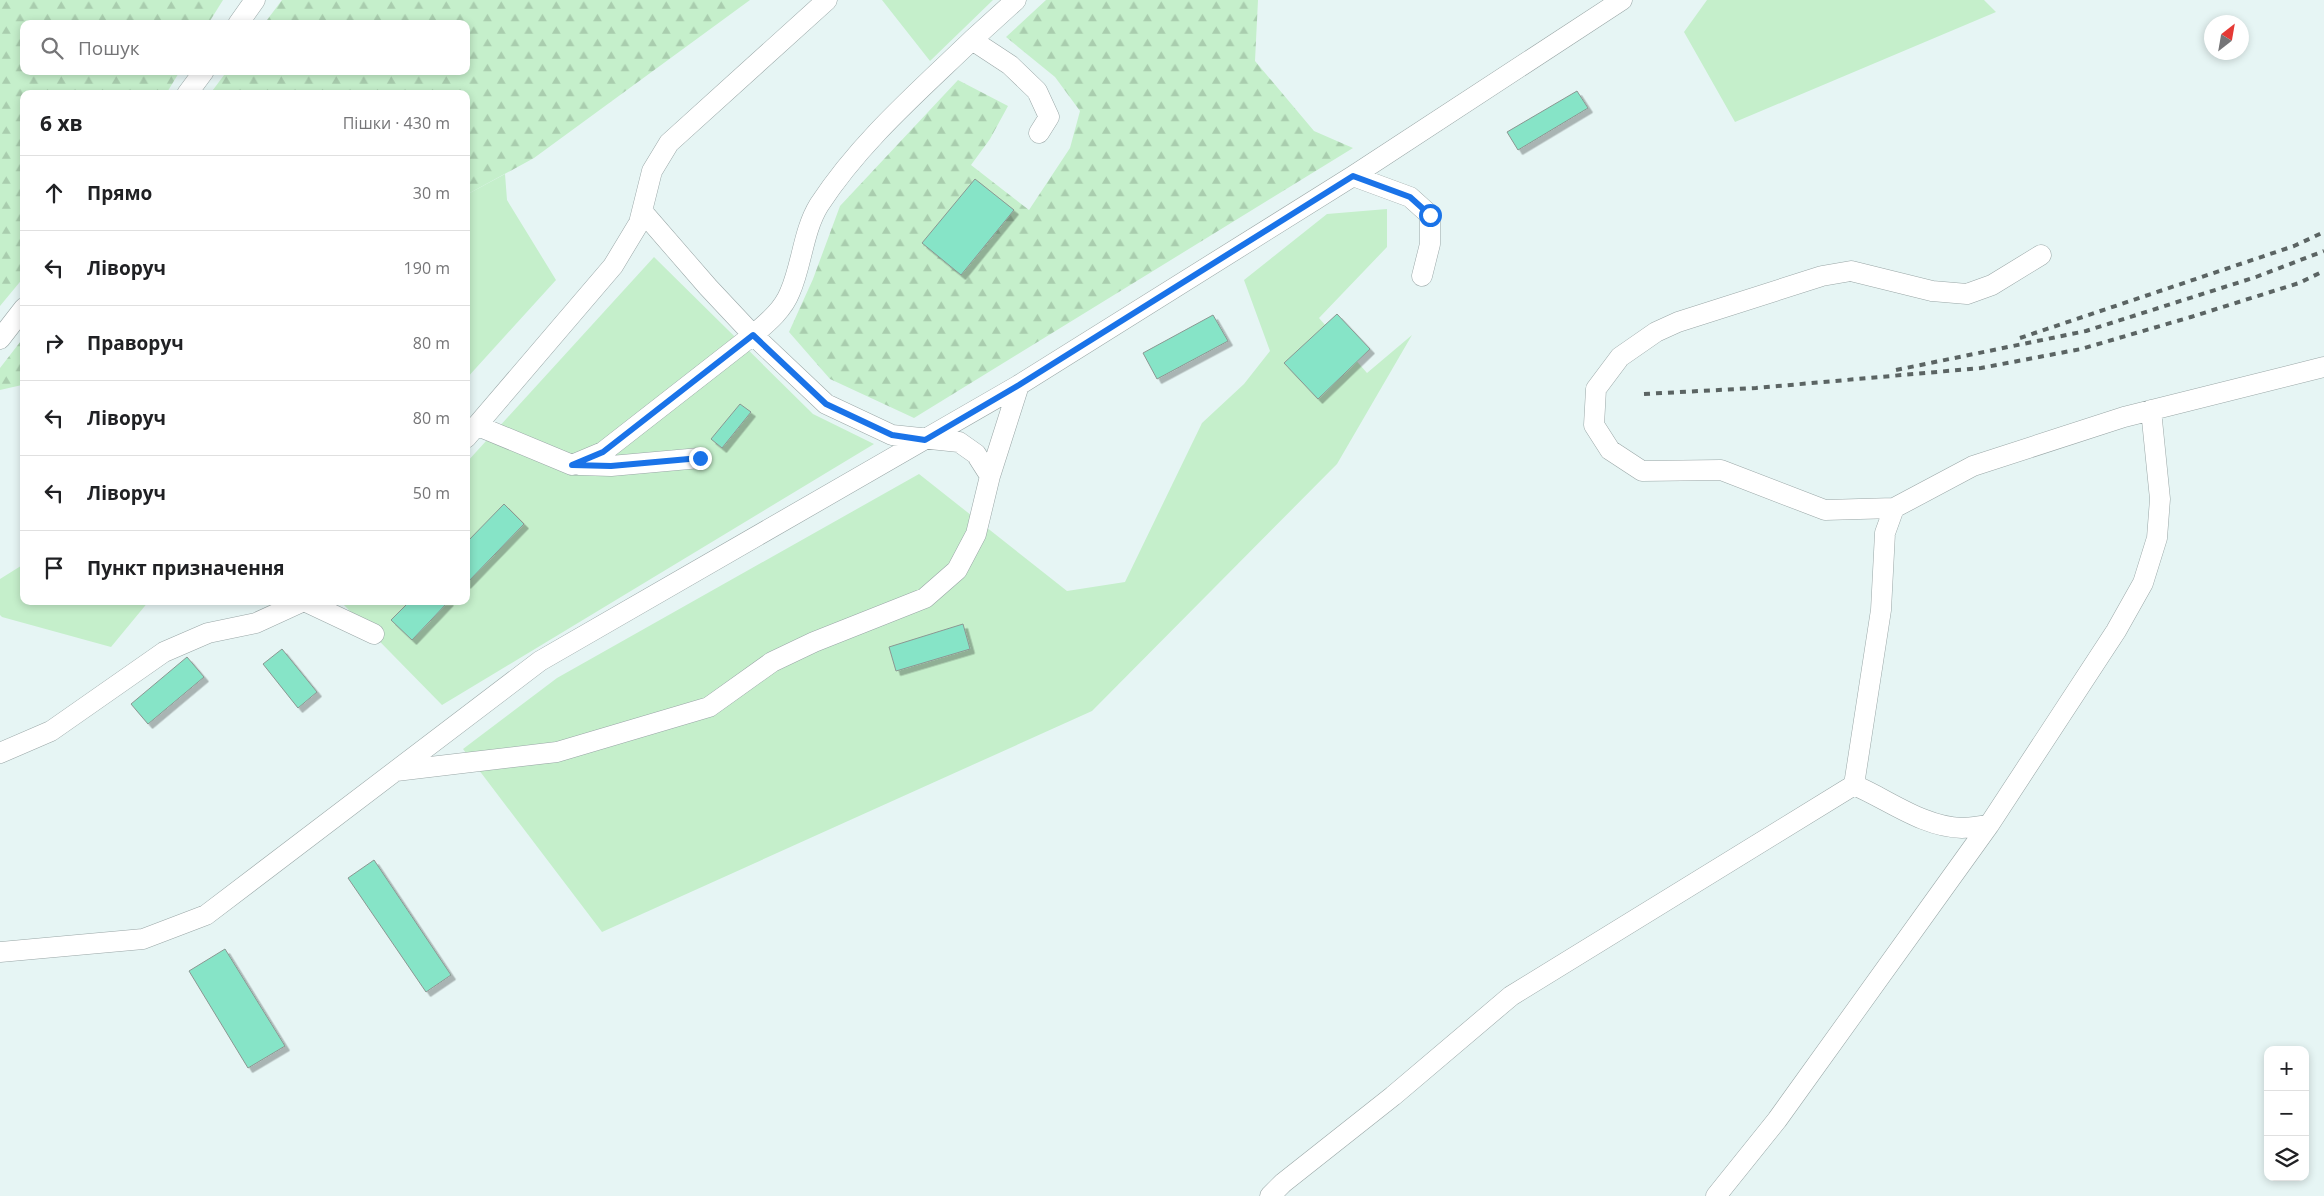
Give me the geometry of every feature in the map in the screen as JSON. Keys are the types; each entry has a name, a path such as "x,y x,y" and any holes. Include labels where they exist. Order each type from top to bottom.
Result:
{"lane":[{"path":"241,20 256,0"},
{"path":"700,458 611,466 572,465 472,432 613,266 639,222 652,171 669,143 827,0"},
{"path":"572,465 603,452 753,335 777,313 790,292 800,255 818,207 865,144 1016,0"},
{"path":"0,952 142,939 206,915 540,661 1019,385 1353,176 1622,0"},
{"path":"972,40 1010,65 1037,91 1050,117 1039,133"},
{"path":"190,90 201,75"},
{"path":"1353,176 1410,197 1430,215 1430,244 1422,276"},
{"path":"642,211 708,287 753,335 826,404 892,435 925,440 959,442 976,454 990,476"},
{"path":"2042,255 1992,285 1967,294 1932,291 1851,271 1822,276 1678,322 1656,332 1620,357 1596,389 1594,425 1610,450 1642,471 1721,470 1826,510 1894,508 1973,466 2124,417 2324,367"},
{"path":"0,339 20,313"},
{"path":"394,771 557,752 709,707 772,662 814,642 925,598 957,570 976,534 990,476 1019,385"},
{"path":"1716,1196 1777,1120 1989,825 2116,630 2143,583 2157,538 2160,499 2151,410"},
{"path":"1270,1196 1283,1183 1394,1096 1511,996 1854,785 1881,610 1884,533 1894,508"},
{"path":"0,753 51,731 164,652 208,633 256,624 296,605"},
{"path":"312,605 374,634"},
{"path":"1854,785 1880,796 1926,822 1962,828 1989,825"}],"green space":[{"path":"0,0 223,0 210,20 20,20 20,75 178,75 168,90 20,90 20,282 0,306"},
{"path":"282,0 750,0 534,158 470,193 470,90 213,90 224,75 470,75 470,20 267,20"},
{"path":"882,0 993,0 930,61"},
{"path":"1046,0 1258,0 1255,61 1314,131 1353,148 914,418 830,379 789,332 813,279 840,206 958,80 1008,106 990,139 971,165 1029,210 1070,148 1080,111 1055,77 1006,37"},
{"path":"1707,0 1984,0 1996,12 1735,122 1684,32"},
{"path":"505,174 507,200 556,280 470,375 470,193"},
{"path":"1387,209 1387,247 1319,318 1367,373 1412,335 1337,464 1092,711 602,932 463,749 557,678 919,474 1067,591 1125,582 1202,423 1244,384 1270,351 1244,280 1327,214"},
{"path":"654,257 813,414 874,444 442,705 344,605 470,605 470,459"},
{"path":"20,342 20,385 0,390 0,368"},
{"path":"20,566 20,605 146,605 111,647 2,617 0,615 0,579"}],"building":[{"path":"1577,91 1588,108 1518,150 1507,132"},
{"path":"975,179 1014,210 961,275 922,243"},
{"path":"1337,314 1370,349 1318,399 1284,363"},
{"path":"1213,315 1228,341 1157,379 1143,353"},
{"path":"740,404 751,412 722,448 711,439"},
{"path":"504,504 524,524 470,580 470,539"},
{"path":"406,605 445,605 412,640 391,620"},
{"path":"963,624 970,649 896,671 889,647"},
{"path":"282,649 317,692 298,708 263,664"},
{"path":"187,657 204,677 148,724 131,704"},
{"path":"374,860 451,975 426,992 348,878"},
{"path":"225,949 285,1046 248,1068 189,971"}],"railway":[{"path":"2020,338 2294,246 2324,232"},
{"path":"1896,370 2086,331 2256,277 2324,251"},
{"path":"1644,394 1756,388 1981,368 2081,349 2299,283 2324,271"}],"route":[{"path":"700,458 611,466 572,465 603,452 753,335 826,404 892,435 925,440 1019,385 1353,176 1410,197 1430,215"}]}
